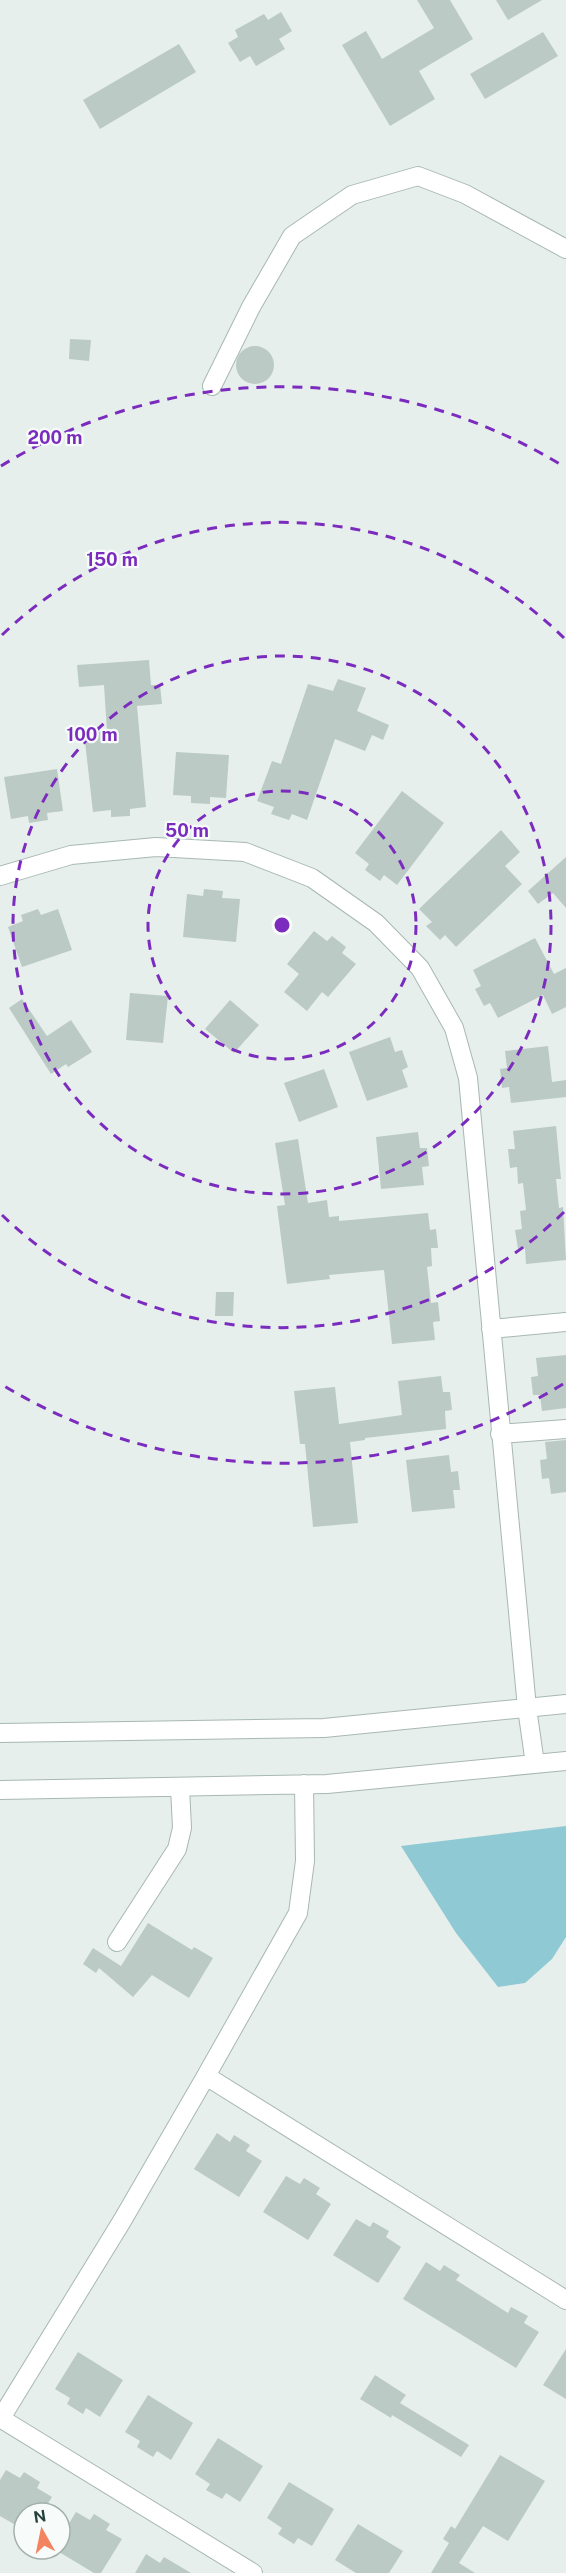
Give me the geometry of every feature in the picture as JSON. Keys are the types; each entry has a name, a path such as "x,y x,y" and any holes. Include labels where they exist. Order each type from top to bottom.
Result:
{"street":[{"path":"212,386 251,307 292,236 352,195 418,176 465,194 566,249"},
{"path":"0,876 71,855 156,847 245,852 312,878 376,923 420,968 454,1028 469,1090 526,1708 535,1764"},
{"path":"491,1329 566,1322"},
{"path":"500,1434 566,1429"},
{"path":"0,1733 324,1728 566,1704"},
{"path":"0,1790 327,1784 566,1761"},
{"path":"253,2573 1,2418 123,2221 298,1914 305,1861 304,1784"},
{"path":"117,1942 177,1849 182,1828 180,1787"},
{"path":"206,2076 566,2300"}],"water":[{"path":"566,1826 566,1937 552,1959 525,1983 498,1987 456,1933 401,1846"}],"building":[{"path":"417,0 450,0 473,39 419,71 435,99 390,126 342,45 366,31 382,59 434,28"},
{"path":"496,0 542,0 508,20"},
{"path":"281,12 292,31 279,39 285,49 256,66 250,56 240,62 228,43 238,37 235,30 264,14 268,20"},
{"path":"543,32 558,56 485,99 470,74"},
{"path":"179,44 196,72 100,129 83,100"},
{"path":"70,339 91,340 89,361 69,359"},
{"path":"255,346 269,351 274,365 269,379 255,384 241,379 236,365 241,351"},
{"path":"149,660 151,685 160,685 162,704 137,706 146,807 130,809 130,816 111,817 111,810 93,812 84,733 107,731 104,685 79,687 77,665"},
{"path":"338,679 366,688 357,711 389,725 383,740 372,735 365,751 335,739 307,820 292,814 289,820 271,814 274,807 257,801 272,761 281,764 308,684 333,691"},
{"path":"176,752 229,755 226,798 210,797 210,804 191,803 191,796 173,795"},
{"path":"57,769 63,811 47,813 48,820 29,823 28,816 11,819 4,777"},
{"path":"402,791 444,823 397,885 384,875 380,881 365,870 369,864 355,853"},
{"path":"501,830 520,852 505,866 522,884 456,947 445,935 440,940 426,926 432,922 419,909"},
{"path":"566,857 566,908 553,893 538,904 528,891"},
{"path":"204,889 223,891 222,898 240,899 236,942 183,937 187,894 203,896"},
{"path":"38,909 41,915 58,909 72,950 22,967 8,927 23,921 21,915"},
{"path":"314,931 327,941 332,936 346,947 342,953 356,964 328,997 322,992 307,1011 284,992 299,974 287,964"},
{"path":"535,938 554,974 566,968 566,1007 552,1014 543,995 498,1018 490,1003 484,1006 475,989 481,986 473,970"},
{"path":"130,993 168,996 163,1043 126,1040"},
{"path":"22,999 47,1036 71,1020 92,1052 68,1067 66,1064 51,1074 9,1008"},
{"path":"230,1000 259,1025 234,1053 205,1029"},
{"path":"390,1037 395,1052 402,1050 408,1067 402,1070 408,1087 367,1101 349,1052"},
{"path":"548,1046 552,1082 566,1080 566,1097 511,1103 509,1087 502,1088 500,1069 507,1068 505,1051"},
{"path":"324,1069 338,1107 299,1122 284,1083"},
{"path":"556,1126 561,1179 556,1179 559,1208 563,1207 566,1260 526,1264 525,1248 518,1249 515,1230 522,1229 520,1211 526,1210 523,1183 518,1184 517,1167 510,1168 508,1149 515,1149 513,1131"},
{"path":"418,1132 420,1148 427,1148 429,1166 422,1167 424,1185 381,1189 376,1137"},
{"path":"298,1139 308,1203 327,1200 329,1217 339,1216 339,1221 428,1213 430,1230 436,1229 438,1248 431,1248 432,1266 427,1267 431,1303 438,1302 440,1321 433,1322 435,1340 392,1344 384,1270 329,1275 330,1279 287,1284 277,1206 285,1205 275,1143"},
{"path":"216,1292 234,1292 233,1316 215,1316"},
{"path":"566,1355 566,1408 542,1411 540,1395 533,1395 531,1377 538,1376 536,1358"},
{"path":"441,1376 443,1392 450,1392 452,1410 445,1411 446,1429 365,1438 365,1440 350,1442 358,1523 313,1527 305,1444 300,1444 294,1391 335,1387 339,1424 402,1415 398,1381"},
{"path":"566,1440 566,1492 551,1494 549,1478 542,1479 540,1460 547,1459 545,1442"},
{"path":"449,1455 451,1472 458,1471 460,1490 453,1490 455,1508 412,1512 406,1460"},
{"path":"148,1923 192,1950 194,1947 213,1958 189,1998 152,1975 133,1997 99,1968 96,1973 83,1964 93,1948 121,1966"},
{"path":"217,2133 230,2142 234,2135 250,2145 246,2151 262,2161 239,2197 194,2169"},
{"path":"286,2176 300,2184 304,2178 320,2188 316,2194 331,2204 308,2240 263,2212"},
{"path":"356,2219 370,2227 373,2222 389,2231 386,2237 401,2247 378,2283 333,2255"},
{"path":"426,2262 440,2271 444,2265 460,2275 456,2280 508,2313 511,2307 528,2316 524,2323 539,2332 516,2368 403,2299"},
{"path":"566,2349 566,2399 543,2385"},
{"path":"78,2352 123,2380 100,2417 86,2408 83,2414 67,2404 70,2398 55,2389"},
{"path":"375,2375 406,2395 400,2403 469,2445 461,2457 392,2415 391,2418 360,2399"},
{"path":"148,2395 193,2423 171,2460 157,2451 153,2457 137,2447 140,2441 125,2432"},
{"path":"218,2438 263,2466 240,2502 226,2493 222,2499 206,2490 210,2484 195,2474"},
{"path":"500,2455 545,2481 508,2541 483,2526 459,2563 475,2573 431,2573 449,2543 443,2539 451,2526 455,2529"},
{"path":"6,2470 20,2478 24,2472 40,2482 37,2488 52,2497 50,2501 12,2501 12,2523 0,2516 0,2480"},
{"path":"289,2482 334,2509 312,2546 298,2538 294,2544 278,2534 282,2528 267,2518"},
{"path":"76,2512 90,2520 94,2514 110,2524 106,2530 122,2539 101,2573 94,2573 72,2560 72,2518"},
{"path":"358,2524 403,2551 389,2573 356,2573 335,2560"},
{"path":"146,2554 160,2563 164,2557 191,2573 135,2573"}]}
